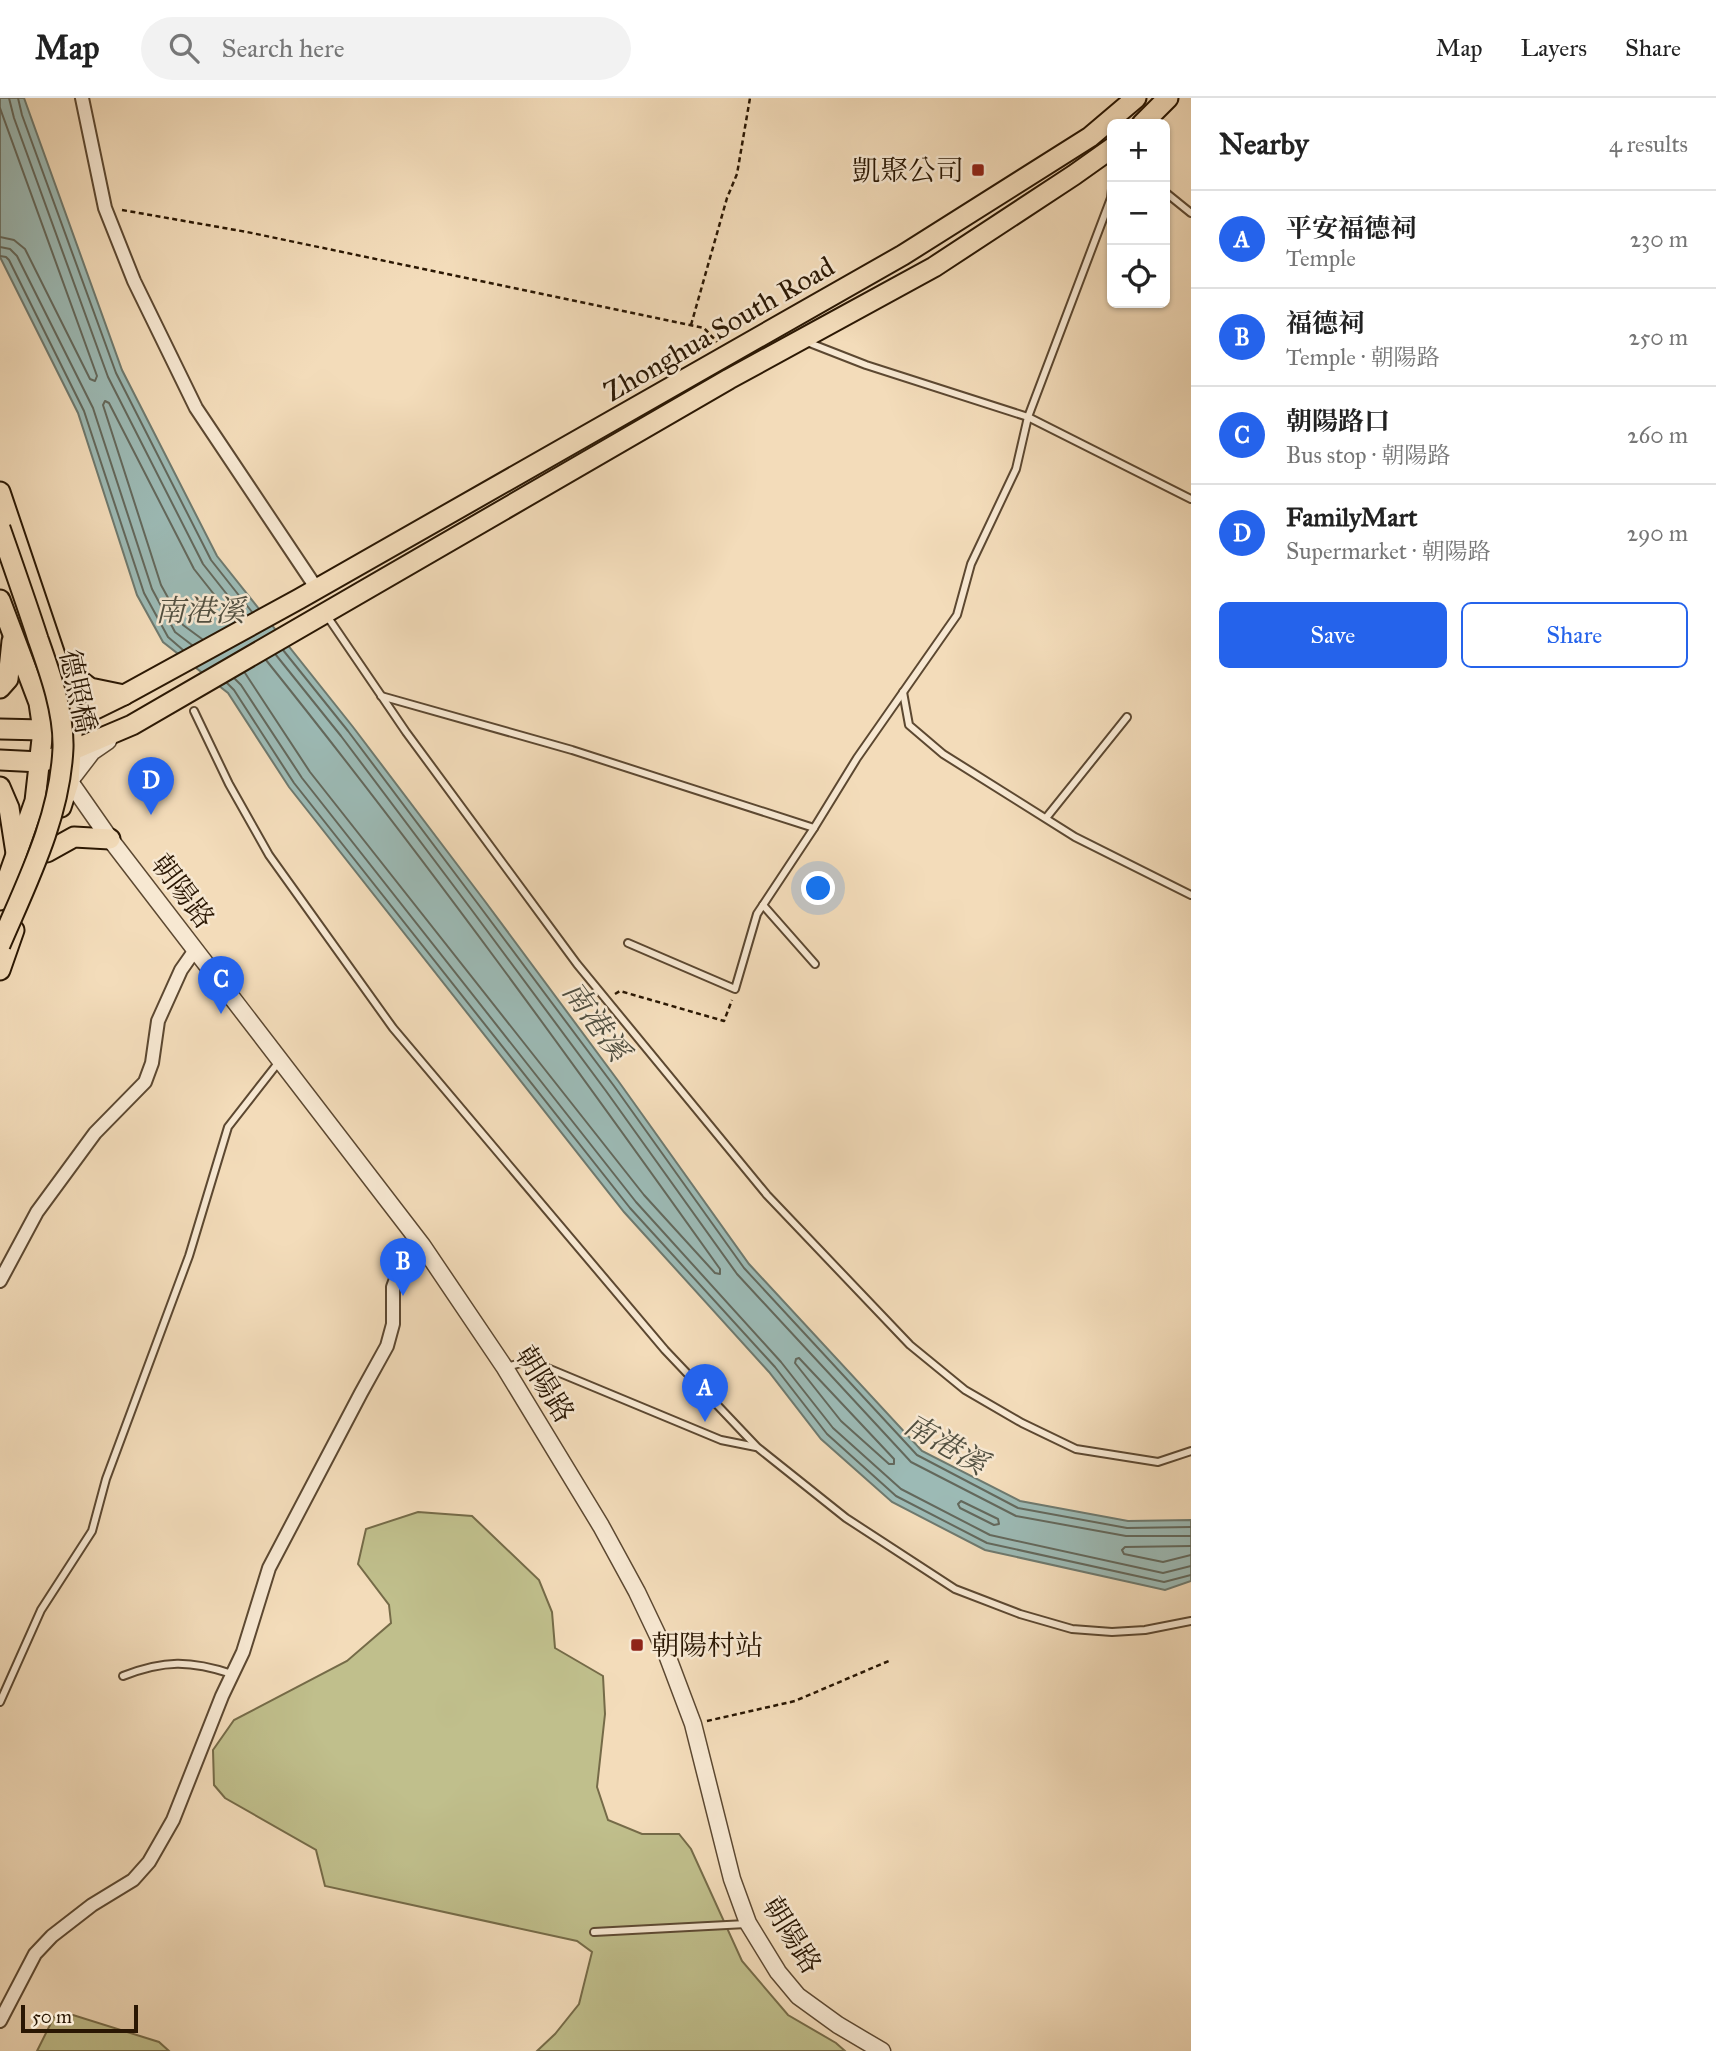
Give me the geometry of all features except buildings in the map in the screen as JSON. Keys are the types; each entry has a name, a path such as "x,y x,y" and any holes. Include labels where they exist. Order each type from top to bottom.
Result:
{"main road":[{"name":"Zhonghua South Road","path":"1118,119 1136,98"},
{"path":"1147,119 1168,98"},
{"name":"Zhonghua South Road","path":"0,729 43,730 73,720 124,695 729,356 1107,130"},
{"name":"Zhonghua South Road","path":"55,757 132,725 729,379 934,267 1107,152"},
{"path":"947,228 958,251"},
{"path":"0,492 58,664 73,720 35,801 0,900"},
{"name":"德照橋","path":"0,528 48,666 59,709 63,746 60,783 51,819 0,945"},
{"name":"德照橋","path":"0,554 45,695 53,747 44,811 0,923"},
{"path":"299,599 318,615"},
{"path":"0,600 39,703 43,730 69,782 47,852 20,913 0,970"},
{"path":"0,688 8,679 13,636"},
{"path":"58,664 90,688 124,695"},
{"path":"0,760 55,757"},
{"path":"0,787 9,808 17,855"},
{"path":"47,852 74,838 110,839"}],"street":[{"path":"82,98 105,208 134,281 196,408 317,589"},
{"path":"69,782 92,752 132,725"},
{"name":"朝陽路","path":"69,782 279,1061 422,1245 505,1368 601,1526 667,1655 693,1724 732,1879 748,1923 778,1972 798,1996 838,2025 882,2051"},
{"path":"0,1281 37,1212 95,1133 145,1082 152,1063 158,1021 181,970 195,950"},
{"path":"0,2021 35,1954 52,1936 92,1905 133,1880 149,1863 173,1820 243,1653 269,1568 387,1346 393,1324 393,1287 399,1271 422,1245"}],"lane":[{"path":"1170,196 1191,213"},
{"path":"628,943 735,989 757,914 857,758 957,615 971,564 1016,469 1028,417 1107,209"},
{"path":"802,340 866,365 1028,417 1191,499"},
{"path":"318,615 381,696 577,964 767,1195 910,1345 965,1390 1022,1423 1076,1449 1158,1462 1191,1451"},
{"path":"903,692 909,724 943,754 1075,837 1191,895"},
{"path":"381,696 572,750 814,828"},
{"path":"194,711 229,784 269,855 393,1028 665,1350 757,1447 846,1518 955,1589 1020,1614 1072,1629 1112,1632 1145,1630 1191,1620"},
{"path":"1046,818 1127,717"},
{"path":"763,905 815,964"},
{"path":"0,1702 41,1610 92,1531 106,1479 189,1256 228,1128 279,1061"},
{"path":"505,1368 524,1362 538,1364 721,1440 757,1447"},
{"path":"123,1676 147,1666 178,1663 206,1665 232,1674"},
{"path":"594,1932 748,1923"}],"path":[{"path":"691,325 727,198 737,174 750,98"},
{"path":"105,208 247,232 704,328 729,356"},
{"path":"606,999 620,991 724,1021 735,989"},
{"path":"693,1724 795,1701 891,1660"}],"shaded area":[{"path":"418,1512 472,1516 539,1580 552,1612 555,1648 603,1676 605,1714 597,1787 608,1820 642,1834 679,1834 691,1849 742,1961 788,2015 845,2051 537,2051 579,2004 592,1952 577,1941 325,1886 316,1850 225,1798 214,1785 213,1750 234,1720 347,1661 391,1623 389,1605 358,1564 366,1529"},
{"path":"55,2015 73,2015 159,2042 169,2051 37,2051"}],"water":[{"name":"南港溪","path":"0,98 24,98 122,370 217,556 353,727 484,900 749,1264 922,1451 1020,1501 1128,1521 1191,1520 1191,1581 1165,1590 985,1550 892,1502 821,1439 769,1372 624,1212 289,787 228,693 163,642 137,595 78,413 0,257"}],"place":[{"name":"凱聚公司","path":"978,170"},
{"name":"FamilyMart","path":"151,815"},
{"name":"朝陽路口","path":"221,1014"},
{"name":"福德祠","path":"403,1296"},
{"name":"平安福德祠","path":"705,1422"},
{"name":"朝陽村站","path":"637,1645"}]}
